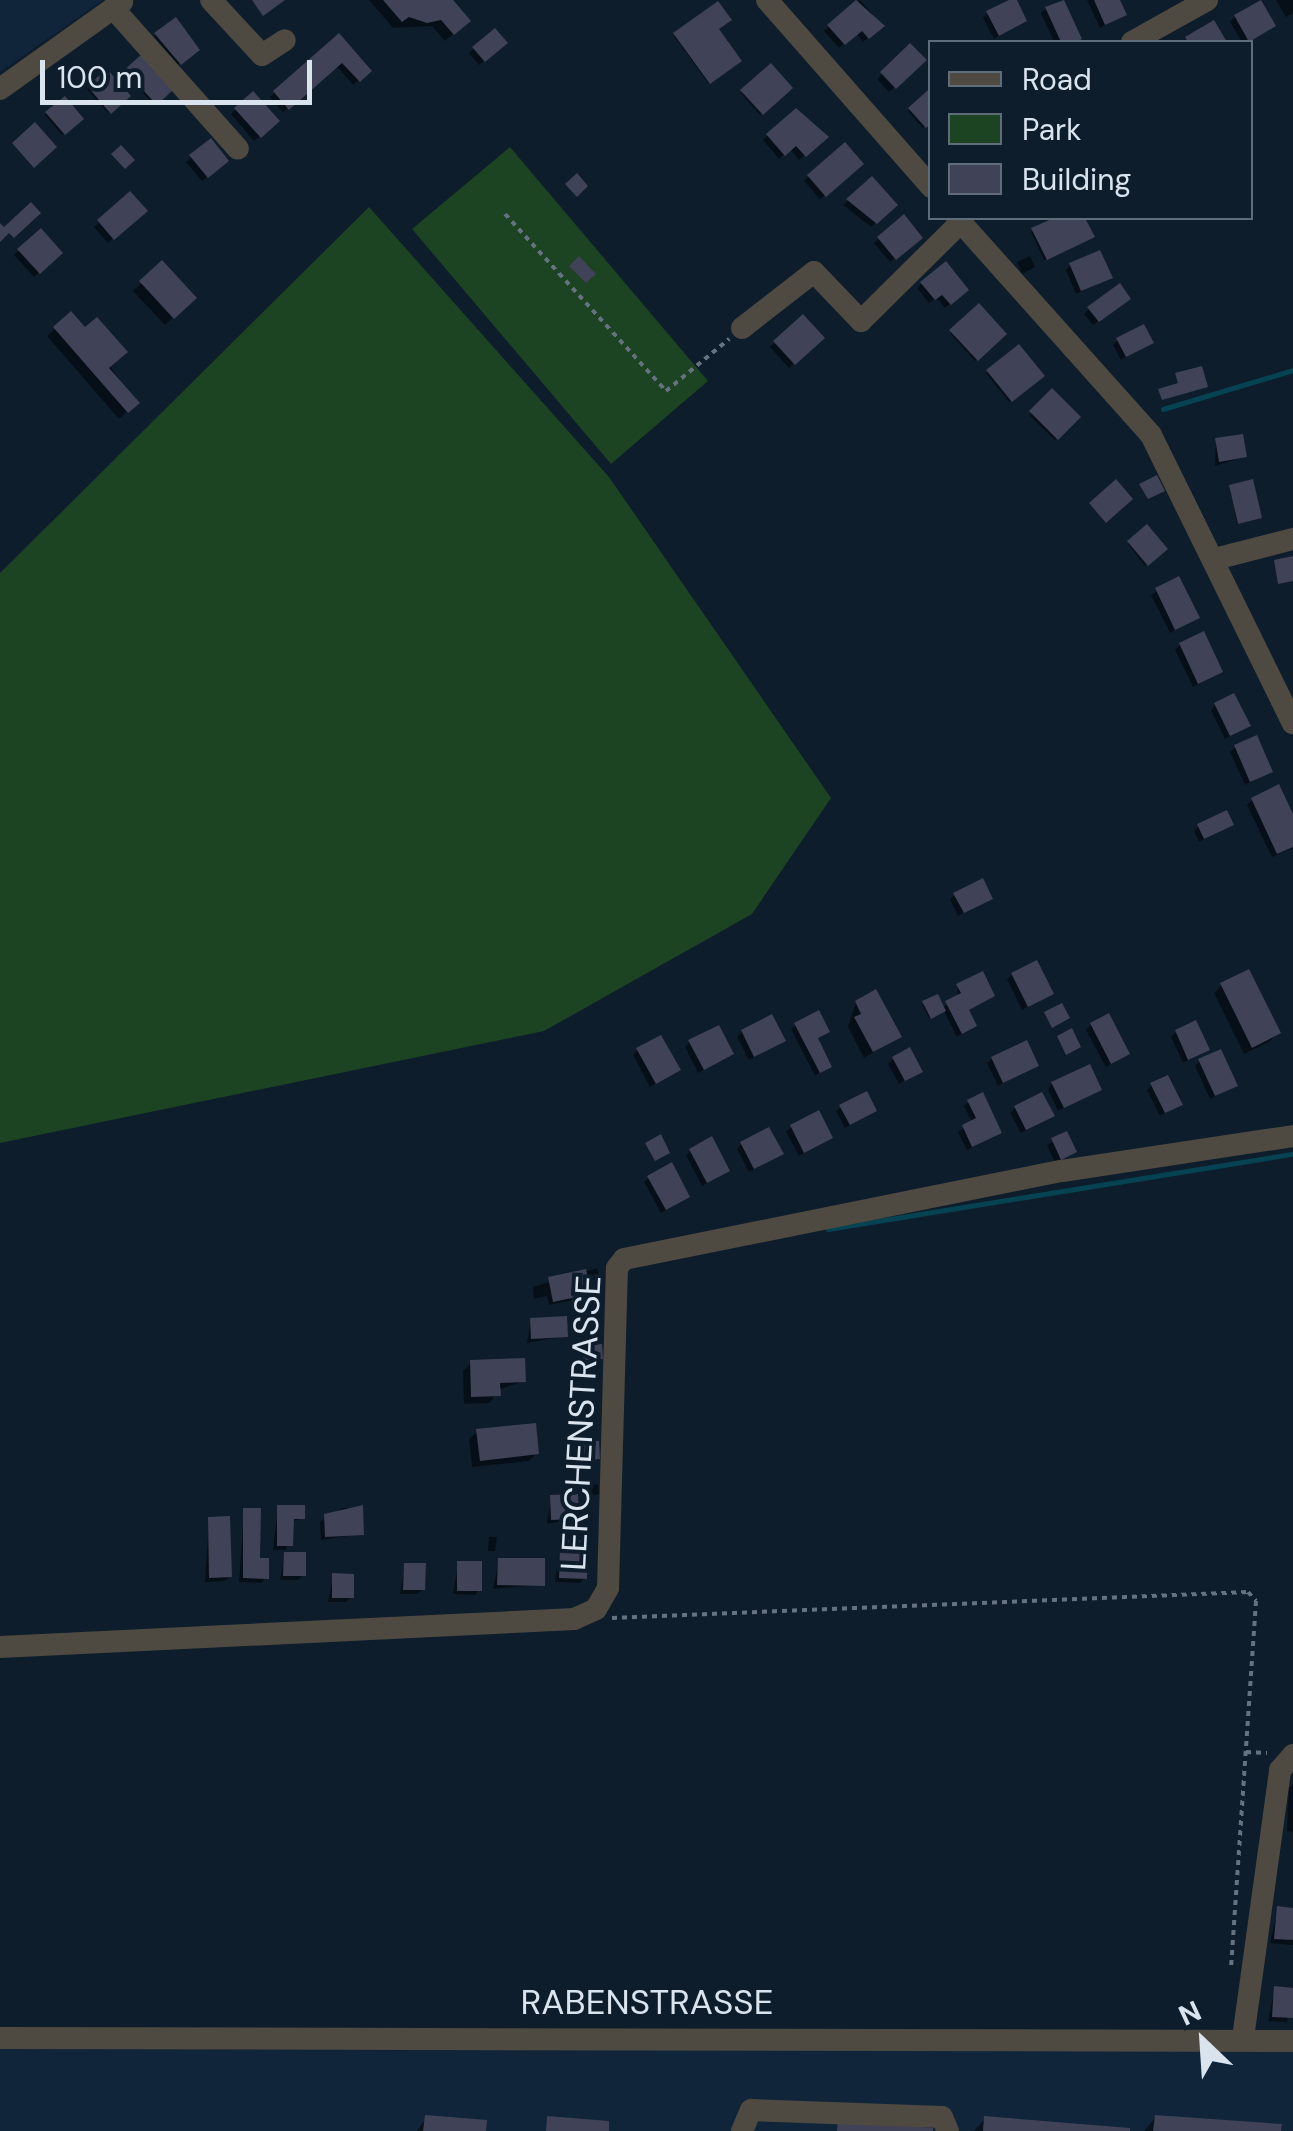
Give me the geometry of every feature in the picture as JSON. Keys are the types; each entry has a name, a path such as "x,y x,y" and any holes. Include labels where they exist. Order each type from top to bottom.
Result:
{"street":[{"path":"211,0 262,55 285,40"},
{"path":"768,0 921,160"},
{"path":"1136,40 1207,0"},
{"path":"0,88 110,6 238,149"},
{"path":"742,328 814,272 861,321 959,220 1151,434 1293,724"},
{"path":"1215,559 1293,539"},
{"name":"LERCHENSTRASSE","path":"0,1648 574,1619 596,1608 608,1588 617,1268 624,1259 1062,1171 1293,1136"},
{"path":"1243,2038 1280,1770 1293,1755"},
{"name":"RABENSTRASSE","path":"0,2038 1243,2038 1293,2042"},
{"path":"742,2131 751,2110 942,2117 948,2131"}],"path":[{"path":"506,214 666,391 742,328"},
{"path":"574,1619 1248,1592 1256,1602 1230,1980"}],"shaded area":[{"path":"0,0 103,0 0,72"},
{"path":"1293,2046 1293,2131 0,2131 0,2047"}],"green space":[{"path":"510,147 708,381 611,464 412,229"},
{"path":"369,207 609,477 831,798 752,914 544,1031 0,1143 0,573"}],"building":[{"path":"252,0 285,0 263,16"},
{"path":"383,0 453,0 471,21 454,35 441,20 427,23 409,17 402,22"},
{"path":"856,0 885,26 869,39 862,31 845,45 827,25"},
{"path":"1017,0 1027,21 999,36 986,11"},
{"path":"1064,0 1082,39 1060,40 1045,7"},
{"path":"1094,0 1120,0 1127,15 1105,25"},
{"path":"1261,0 1276,26 1248,40 1234,15"},
{"path":"718,1 732,20 719,29 742,61 710,84 673,33"},
{"path":"176,17 200,50 181,65 154,33"},
{"path":"1214,20 1226,40 1187,40 1185,37"},
{"path":"495,28 508,43 485,62 472,47"},
{"path":"339,33 372,71 360,82 342,63 289,110 273,91"},
{"path":"910,43 927,60 896,89 880,72"},
{"path":"141,55 173,90 157,105 124,70"},
{"path":"771,63 793,88 763,115 740,90"},
{"path":"107,69 131,96 111,114 87,86"},
{"path":"928,90 928,126 926,128 908,108"},
{"path":"253,91 280,121 261,138 234,108"},
{"path":"65,96 84,119 65,135 45,112"},
{"path":"796,108 829,137 806,157 796,146 785,156 766,134"},
{"path":"35,122 57,147 34,168 12,143"},
{"path":"211,138 229,161 208,178 189,155"},
{"path":"845,142 864,164 826,197 807,175"},
{"path":"121,145 135,160 125,169 111,154"},
{"path":"577,173 588,186 577,197 565,184"},
{"path":"872,176 898,205 877,224 846,199"},
{"path":"130,191 148,211 114,240 97,220"},
{"path":"31,202 41,213 14,238 9,233 0,242 0,223 4,227"},
{"path":"904,214 923,238 896,260 877,237"},
{"path":"1049,220 1086,220 1095,237 1047,260 1031,228"},
{"path":"41,228 63,253 40,274 17,249"},
{"path":"1100,250 1113,278 1081,291 1069,263"},
{"path":"579,256 596,274 586,283 569,266"},
{"path":"162,260 197,298 174,319 139,281"},
{"path":"946,261 969,290 951,305 942,295 935,300 920,282"},
{"path":"1120,283 1131,299 1099,322 1087,307"},
{"path":"979,303 1007,334 978,361 949,330"},
{"path":"71,311 85,327 97,317 128,352 109,368 140,403 128,413 53,327"},
{"path":"803,314 825,338 795,365 773,341"},
{"path":"1144,324 1154,343 1126,357 1116,338"},
{"path":"1019,344 1045,376 1012,402 986,370"},
{"path":"1202,366 1208,387 1162,400 1158,389 1178,383 1175,373"},
{"path":"1052,388 1081,417 1058,440 1029,411"},
{"path":"1243,434 1247,457 1219,462 1215,438"},
{"path":"1157,475 1165,491 1148,499 1139,484"},
{"path":"1116,479 1133,499 1106,523 1089,503"},
{"path":"1253,479 1262,518 1238,524 1229,485"},
{"path":"1147,524 1168,549 1148,566 1127,541"},
{"path":"1293,556 1293,581 1278,584 1274,560"},
{"path":"1179,576 1200,618 1175,630 1155,588"},
{"path":"1204,631 1223,672 1198,684 1179,643"},
{"path":"1234,693 1251,726 1230,736 1214,703"},
{"path":"1257,735 1273,772 1250,782 1234,745"},
{"path":"1279,784 1293,814 1293,847 1277,854 1251,798"},
{"path":"1227,810 1234,825 1204,839 1197,824"},
{"path":"983,878 993,899 964,913 953,893"},
{"path":"1037,960 1054,994 1028,1007 1011,973"},
{"path":"1249,969 1281,1033 1252,1048 1220,983"},
{"path":"983,971 995,996 969,1010 977,1026 962,1034 945,1001 961,993 956,984"},
{"path":"876,989 902,1037 873,1052 854,1017 861,1014 855,1001"},
{"path":"938,994 946,1011 931,1019 922,1001"},
{"path":"1062,1003 1070,1018 1052,1028 1044,1012"},
{"path":"819,1010 830,1032 818,1038 832,1067 820,1073 794,1023"},
{"path":"1109,1013 1130,1054 1111,1064 1090,1023"},
{"path":"772,1014 786,1041 754,1057 741,1030"},
{"path":"1196,1020 1210,1050 1188,1060 1175,1030"},
{"path":"719,1025 734,1054 704,1070 688,1040"},
{"path":"1072,1028 1081,1047 1066,1055 1057,1036"},
{"path":"661,1035 681,1070 656,1084 636,1048"},
{"path":"1027,1040 1039,1066 1003,1083 991,1057"},
{"path":"910,1047 923,1072 905,1081 892,1057"},
{"path":"1221,1049 1238,1086 1215,1096 1198,1059"},
{"path":"1090,1064 1102,1090 1064,1108 1051,1082"},
{"path":"1168,1075 1183,1105 1165,1113 1150,1083"},
{"path":"867,1091 877,1111 850,1125 839,1105"},
{"path":"983,1092 1002,1133 972,1147 962,1125 976,1118 967,1100"},
{"path":"1042,1092 1055,1116 1026,1130 1014,1106"},
{"path":"819,1110 833,1138 804,1153 790,1125"},
{"path":"769,1127 784,1154 754,1169 740,1142"},
{"path":"1067,1131 1077,1152 1061,1160 1051,1138"},
{"path":"661,1134 670,1153 655,1161 645,1143"},
{"path":"712,1136 730,1171 707,1183 689,1149"},
{"path":"672,1162 690,1197 666,1210 647,1176"},
{"path":"586,1269 591,1294 553,1302 548,1277"},
{"path":"567,1316 568,1337 531,1339 530,1318"},
{"path":"602,1344 603,1359 583,1360 583,1345"},
{"path":"525,1358 526,1382 500,1383 501,1396 471,1397 470,1360"},
{"path":"536,1423 539,1454 480,1461 476,1429"},
{"path":"584,1441 599,1441 600,1459 585,1460"},
{"path":"578,1494 579,1519 551,1520 550,1495"},
{"path":"277,1505 305,1505 305,1519 294,1519 293,1546 277,1546"},
{"path":"363,1505 364,1535 325,1537 324,1514"},
{"path":"243,1508 261,1508 260,1558 269,1558 269,1579 243,1578"},
{"path":"230,1516 232,1577 209,1578 208,1517"},
{"path":"560,1540 588,1540 587,1579 559,1578"},
{"path":"284,1552 306,1552 306,1576 283,1576"},
{"path":"498,1558 545,1558 545,1586 497,1585"},
{"path":"457,1561 482,1561 482,1591 457,1591"},
{"path":"404,1563 426,1563 425,1590 403,1590"},
{"path":"332,1573 354,1574 354,1598 332,1598"},
{"path":"1277,1906 1293,1908 1293,1940 1274,1939"},
{"path":"1274,1986 1293,1988 1293,2018 1272,2017"},
{"path":"425,2115 487,2120 486,2131 423,2131"},
{"path":"1155,2115 1282,2124 1281,2131 1153,2131"},
{"path":"547,2116 609,2121 609,2131 546,2131"},
{"path":"984,2116 1130,2128 1130,2131 983,2131"},
{"path":"838,2120 933,2128 933,2131 837,2131"}],"waterway":[{"path":"1163,409 1293,370"},
{"path":"828,1229 1293,1154"}]}
